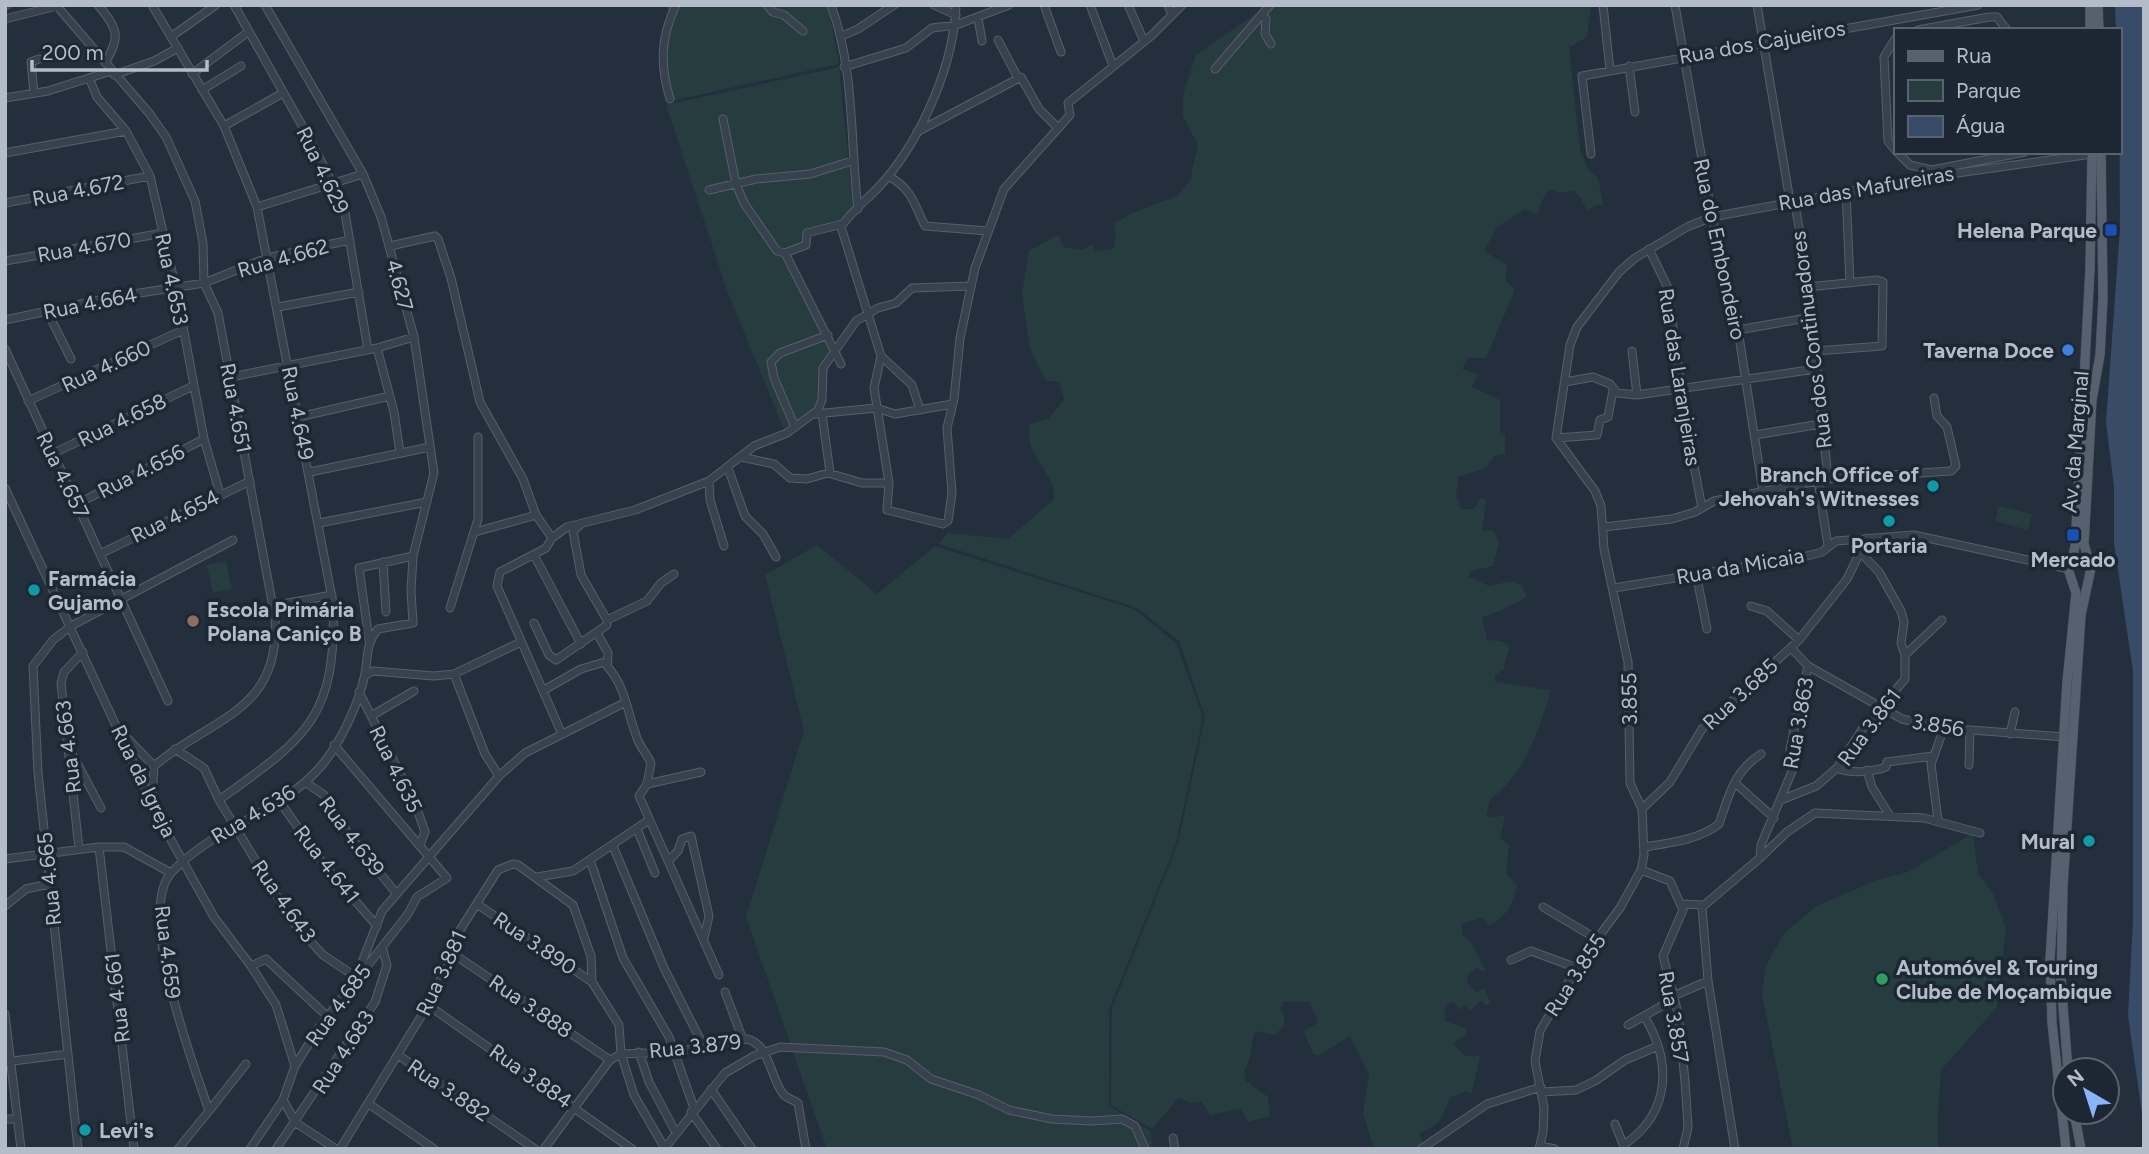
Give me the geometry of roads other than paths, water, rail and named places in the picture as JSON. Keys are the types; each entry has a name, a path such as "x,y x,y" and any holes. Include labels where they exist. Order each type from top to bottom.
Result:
{"main road":[{"path":"2090,5 2090,28"},
{"path":"2098,5 2099,28"},
{"name":"Av. da Marginal","path":"2070,568 2076,528 2096,154"},
{"name":"Av. da Marginal","path":"2090,565 2084,544 2091,412 2100,355 2103,298 2096,154"},
{"path":"2066,1149 2052,1023 2053,918 2076,593 2070,568 2078,560 2090,565 2081,615 2072,734 2061,974 2067,1056"},
{"path":"2074,581 2084,582 2089,577"},
{"path":"2077,1126 2081,1149"}],"street":[{"path":"98,5 115,30 117,38 105,63"},
{"name":"Rua 4.649","path":"152,5 225,126 257,207 332,595 333,666 310,725 284,752 219,800"},
{"path":"172,36 216,5"},
{"name":"Rua 4.629","path":"234,5 334,183 348,223 368,350"},
{"name":"4.627","path":"265,5 363,174 390,246 414,337 434,473 413,556 413,623 378,629 369,640"},
{"path":"670,99 662,71 668,20 676,5"},
{"path":"766,5 773,12 784,15 803,31"},
{"path":"831,5 842,36 844,67 853,112 852,161 858,209"},
{"path":"842,36 858,29 894,5"},
{"path":"934,5 956,15"},
{"path":"723,119 736,184 744,203 777,251 785,253 806,245 807,233 842,224 858,209 888,176 927,116 956,25 956,5"},
{"path":"844,67 906,48 932,28 956,25 1009,5"},
{"path":"1044,5 1060,51"},
{"path":"1090,5 1113,66"},
{"path":"1128,5 1144,41"},
{"path":"1168,5 1172,15"},
{"path":"881,356 874,384 889,482 888,512 943,524 947,521 952,493 947,431 953,404 959,342 971,286 1004,189 1070,115 1068,103 1144,41 1182,5"},
{"path":"1215,69 1270,5"},
{"path":"1603,5 1610,70"},
{"name":"Rua do Embondeiro","path":"1675,5 1712,217 1738,330 1763,492"},
{"name":"Rua dos Continuadores","path":"1757,5 1808,287 1828,480"},
{"name":"Rua dos Cajueiros","path":"1591,154 1580,78 1763,41 1978,5"},
{"path":"5,19 56,6"},
{"name":"Rua 4.651","path":"56,6 149,113 166,137 195,201 203,243 204,283 218,313 272,606 276,651 266,679 236,712 175,749 154,766"},
{"path":"1263,15 1266,19 1265,34 1271,44"},
{"path":"1929,28 1989,17 1997,17 2005,28"},
{"path":"978,18 982,41"},
{"path":"192,74 248,32"},
{"path":"998,40 1018,78"},
{"path":"1894,41 1884,57 1884,79 1888,141 1894,148"},
{"path":"5,98 89,80 154,61 178,48"},
{"path":"34,93 31,62 39,59"},
{"path":"202,90 241,66"},
{"path":"1629,66 1635,112"},
{"path":"916,132 1018,78 1024,79 1039,109 1057,127"},
{"name":"Rua 4.653","path":"89,80 97,97 126,131 150,176 176,289 204,439 220,494"},
{"path":"225,126 283,93"},
{"path":"5,153 126,131"},
{"path":"1899,154 1910,164 1932,170 2015,154"},
{"name":"Rua das Mafureiras","path":"1556,438 1570,345 1577,327 1619,272 1649,249 1712,217 1792,200 2007,164 2088,154"},
{"path":"709,190 810,174 852,161"},
{"path":"257,207 363,174"},
{"name":"Rua 4.672","path":"5,203 150,176"},
{"path":"888,176 899,182 916,203 925,226 988,231"},
{"path":"1846,191 1850,283"},
{"path":"842,224 841,231 881,356 912,385 920,410"},
{"name":"Rua 4.670","path":"5,261 163,233"},
{"path":"390,246 435,236 438,239 452,278 481,402 523,479 536,515 552,538"},
{"name":"Rua 4.662","path":"176,289 204,283 267,258 350,240"},
{"name":"Rua das Laranjeiras","path":"1649,249 1668,284 1702,508"},
{"path":"785,253 841,365"},
{"path":"1808,287 1882,281 1882,346 1816,351"},
{"path":"831,473 819,414 823,368 835,349 856,321 867,313 896,303 912,288 971,286"},
{"name":"Rua 4.664","path":"5,320 176,289"},
{"path":"278,307 359,292"},
{"path":"47,311 71,359"},
{"path":"1738,330 1812,317"},
{"name":"Rua 4.660","path":"28,401 183,330"},
{"path":"795,427 774,378 771,362 779,353 828,335"},
{"path":"231,377 368,350 414,337"},
{"path":"377,348 390,397 400,453"},
{"name":"Rua 4.657","path":"5,349 52,454 102,553 168,701"},
{"path":"1632,351 1637,395"},
{"path":"1565,382 1593,377 1610,384 1613,390 1625,396 1816,369"},
{"name":"Rua 4.658","path":"52,454 193,386"},
{"path":"1556,438 1597,435 1600,420 1608,417 1613,390"},
{"path":"299,417 390,397"},
{"path":"1604,527 1672,519 1714,501 1818,481 1951,471 1956,466 1949,432 1937,416 1934,398"},
{"path":"561,732 496,579 500,572 545,548 552,538 567,527 597,517 635,510 709,481 754,446 819,414 876,408 895,414 953,404"},
{"path":"1755,435 1821,424"},
{"path":"450,608 478,519 478,437"},
{"name":"3.855","path":"1556,438 1599,499 1604,527 1604,549 1628,662 1630,783 1642,809"},
{"name":"Rua 4.656","path":"77,504 204,439"},
{"path":"310,472 430,447"},
{"path":"741,457 774,464 790,478 807,479 831,473 862,484 889,482"},
{"path":"729,468 745,516 763,534 776,556"},
{"name":"Rua 4.654","path":"102,553 250,481"},
{"path":"709,481 710,500 724,546"},
{"path":"1818,481 1828,546"},
{"name":"Rua da Igreja","path":"5,488 152,801 214,916 251,966 279,1012 295,1066"},
{"path":"319,523 427,502"},
{"path":"475,532 536,515"},
{"path":"534,623 554,660 607,625 607,620 581,575 573,531 597,517"},
{"name":"Rua da Micaia","path":"1614,588 1822,552 1836,541 1914,535 2070,568"},
{"name":"Rua 3.685","path":"1642,809 1670,782 1702,729 1773,662 1792,649 1847,579 1867,538"},
{"name":"Rua 4.665","path":"78,1149 49,884 31,675 37,656 71,626 233,540"},
{"name":"Rua 3.861","path":"1782,800 1816,786 1837,768 1863,728 1878,719 1887,700 1905,679 1905,655 1901,643 1904,622 1880,572 1861,553"},
{"path":"534,555 581,644"},
{"path":"386,612 383,562 413,556"},
{"name":"Rua 4.636","path":"171,873 183,860 234,826 280,802 321,767 334,745 365,675 369,640 359,568 383,562"},
{"path":"1696,573 1707,628"},
{"path":"607,620 646,601 661,583 674,574"},
{"path":"272,606 332,595"},
{"path":"1751,606 1767,611 1799,640"},
{"path":"1905,655 1942,621"},
{"path":"597,633 608,653 607,666 615,673 624,692 624,703 637,739 651,763 647,784 639,796 670,859 719,975"},
{"path":"365,675 373,671 434,676 454,674 521,642"},
{"name":"3.856","path":"1792,649 1808,666 1883,711 1902,719 1944,728 2064,737"},
{"name":"Rua 4.663","path":"79,849 62,677 83,652"},
{"path":"544,690 581,669 608,661"},
{"name":"Rua 3.863","path":"1760,858 1761,845 1793,769 1790,750 1808,666"},
{"path":"454,674 485,754 499,776"},
{"path":"371,716 414,691"},
{"name":"Rua 4.635","path":"359,692 415,803 425,832 420,845"},
{"path":"356,977 382,911 499,776 525,753 561,732 606,714 624,703"},
{"path":"2010,734 2015,712"},
{"path":"1938,821 1931,769 1944,728"},
{"path":"1969,765 1970,730"},
{"path":"119,731 154,766 152,801"},
{"path":"334,745 431,857"},
{"path":"68,747 101,808"},
{"name":"Rua 4.643","path":"175,749 204,768 234,826 292,920 323,955 356,977"},
{"path":"1644,847 1697,837 1715,828 1740,770 1761,754"},
{"path":"1837,768 1850,772 1885,768 1887,762 1933,756"},
{"path":"1867,770 1872,787 1891,817"},
{"path":"647,784 701,772"},
{"name":"Rua 4.639","path":"305,782 324,794 349,835 396,893"},
{"path":"1735,783 1774,818"},
{"name":"Rua 4.641","path":"280,802 325,866 377,926"},
{"name":"Rua 3.855","path":"1540,1147 1544,1132 1541,1090 1535,1061 1537,1041 1548,1014 1620,908 1641,870 1644,847 1642,809"},
{"path":"1641,870 1667,878 1681,904 1703,905 1805,818 1815,813 1938,821 1980,833"},
{"path":"537,877 564,874 613,846 649,820"},
{"path":"637,829 655,873"},
{"path":"670,859 678,851 682,839 691,836 709,916 704,938"},
{"path":"613,846 664,968 704,1047"},
{"name":"Rua 4.661","path":"99,847 134,1149"},
{"name":"Rua 4.659","path":"5,859 79,849 124,847 171,873 161,888 160,916 168,977 209,1111"},
{"name":"Rua 4.685","path":"250,1149 284,1100 295,1066 327,1016 382,947 417,897 447,878 431,857"},
{"path":"590,860 623,958 675,1052 678,1070 692,1110 717,1149"},
{"name":"Rua 3.881","path":"338,1149 369,1104 428,1005 452,953 453,941 498,870 505,866 518,865 568,900 577,911 591,956 592,982"},
{"path":"5,906 26,889 49,884"},
{"name":"Rua 3.890","path":"477,904 592,982"},
{"name":"Rua 3.857","path":"1681,904 1682,914 1663,956 1678,1013 1687,1111 1683,1149"},
{"path":"1703,905 1708,981 1735,1149"},
{"path":"1544,907 1597,939"},
{"name":"Rua 4.683","path":"276,1149 375,1002 387,970 382,947"},
{"path":"1511,960 1531,951 1577,968"},
{"name":"Rua 3.888","path":"452,953 610,1060"},
{"path":"251,966 265,959 327,1016"},
{"path":"1628,1025 1673,997 1708,981"},
{"name":"Rua 3.879","path":"592,982 619,1025 621,1054"},
{"path":"724,992 743,1040"},
{"name":"Rua 3.884","path":"428,1005 575,1106 632,1149"},
{"path":"5,1014 8,1061 21,1149"},
{"path":"1615,1125 1625,1146 1644,1130 1657,1107 1664,1072 1658,1046 1644,1016"},
{"name":"Rua 3.879","path":"544,1149 610,1060 621,1054 675,1052 743,1040 753,1040 763,1052"},
{"path":"1422,1149 1487,1104 1541,1090 1576,1090 1595,1081 1625,1060 1658,1046"},
{"path":"621,1054 640,1110 664,1148 692,1110 734,1067 763,1052 780,1047 884,1052 906,1060 931,1079 979,1095 1009,1110 1052,1119 1122,1119 1135,1126 1145,1149"},
{"path":"639,1052 649,1082 675,1131"},
{"path":"763,1052 783,1094 798,1103 806,1149"},
{"path":"8,1061 68,1054"},
{"name":"Rua 3.882","path":"398,1055 535,1149"},
{"path":"178,1149 246,1064"},
{"path":"711,1089 752,1149"},
{"path":"284,1100 296,1123 338,1149"},
{"path":"369,1104 434,1149"},
{"path":"5,1119 17,1119"},
{"path":"1173,1138 1175,1149"},
{"path":"1540,1147 1555,1149"}],"water":[{"path":"2115,5 2144,5 2144,1127 2128,1016 2133,920 2133,671 2114,543 2114,487 2106,422 2120,229 2121,28 2116,28"}],"place":[{"name":"Helena Parque","path":"2111,230"},
{"name":"Taverna Doce","path":"2068,350"},
{"name":"Branch Office of Jehovah's Witnesses","path":"1933,486"},
{"name":"Portaria","path":"1889,521"},
{"name":"Mercado","path":"2073,535"},
{"name":"Farmácia Gujamo","path":"34,590"},
{"name":"Escola Primária Polana Caniço B","path":"193,621"},
{"name":"Mural","path":"2089,841"},
{"name":"Automóvel & Touring Clube de Moçambique","path":"1882,979"},
{"name":"Levi's","path":"85,1130"}]}
